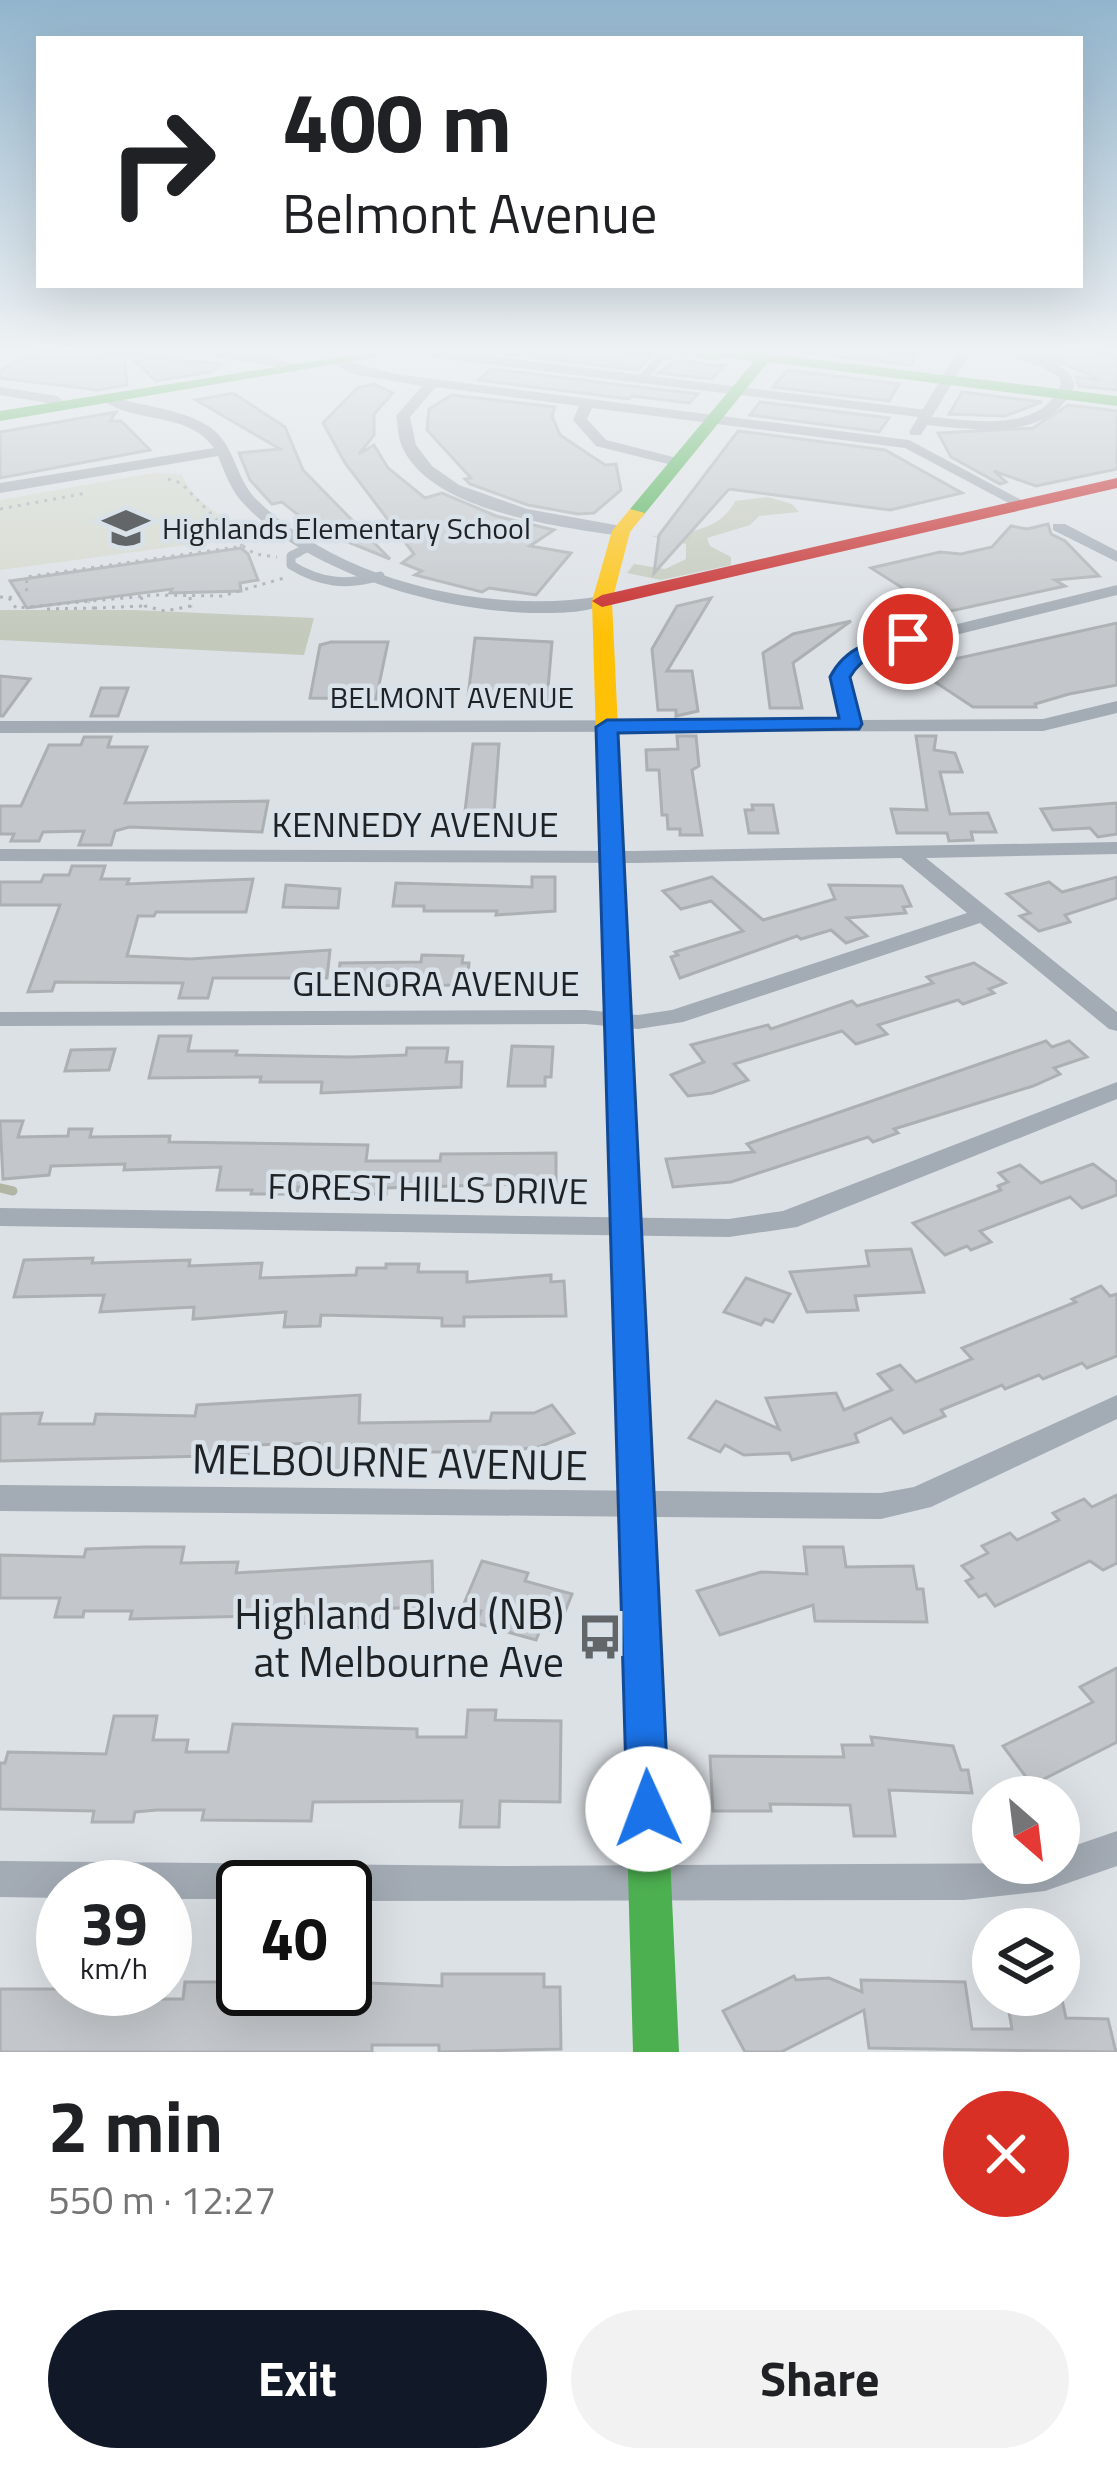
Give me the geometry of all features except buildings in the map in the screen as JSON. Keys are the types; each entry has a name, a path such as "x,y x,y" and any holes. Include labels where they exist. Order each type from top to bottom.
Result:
{"street":[{"path":"217,445 246,499 311,546 380,576 510,608 573,609 1117,483"},
{"path":"406,445 427,470 475,497 526,514 621,532"},
{"path":"608,445 676,462"},
{"path":"656,2052 602,601 621,532 690,445"},
{"path":"910,445 1021,504"},
{"path":"0,488 221,451"},
{"path":"1059,527 1117,557"},
{"path":"851,724 840,677 857,653 1117,590"},
{"name":"BELMONT AVENUE","path":"0,727 1043,725 1117,706"},
{"name":"KENNEDY AVENUE","path":"0,855 613,857 1117,848"},
{"path":"908,853 1117,1024"},
{"name":"GLENORA AVENUE","path":"8,1019 675,1017 982,915"},
{"name":"FOREST HILLS DRIVE","path":"0,1217 729,1228 787,1220 1117,1090"},
{"name":"MELBOURNE AVENUE","path":"0,1498 881,1506 920,1498 1117,1406"},
{"path":"0,1879 650,1884 1016,1878 1083,1866 1117,1848"}],"lane":[{"path":"311,546 291,556 292,567 336,585 380,576"}],"path":[{"path":"168,478 181,482 242,546 255,554 277,557"},
{"path":"0,597 28,589 26,578 242,546"},
{"path":"41,608 257,591 290,575"},
{"path":"141,597 145,606"},
{"path":"9,598 16,608 145,606 165,611 191,605 190,597"},
{"path":"89,602 94,608"}],"shaded area":[{"path":"158,472 182,475 201,501 246,537 0,570 0,500"},
{"path":"768,497 792,504 799,512 759,516 750,525 707,538 710,546 731,557 731,565 661,580 627,573 634,564 665,569 686,559 686,544 651,536 699,529 720,519 735,501"},
{"path":"0,610 314,618 304,655 0,640"}],"waterway":[{"path":"0,1188 13,1191"}],"traffic: fast":[{"path":"636,513 692,445"},
{"path":"619,1047 656,2052"}],"traffic: slow":[{"path":"619,1047 602,601 621,531 636,513"}],"traffic: jam":[{"path":"602,601 1117,483"}],"place":[{"name":"Highlands Elementary School","path":"126,528"},
{"name":"Highland Blvd (NB) at Melbourne Ave","path":"600,1637"}],"route":[{"path":"648,1809 607,727 851,724 840,677 846,665 857,653 908,639"}]}
